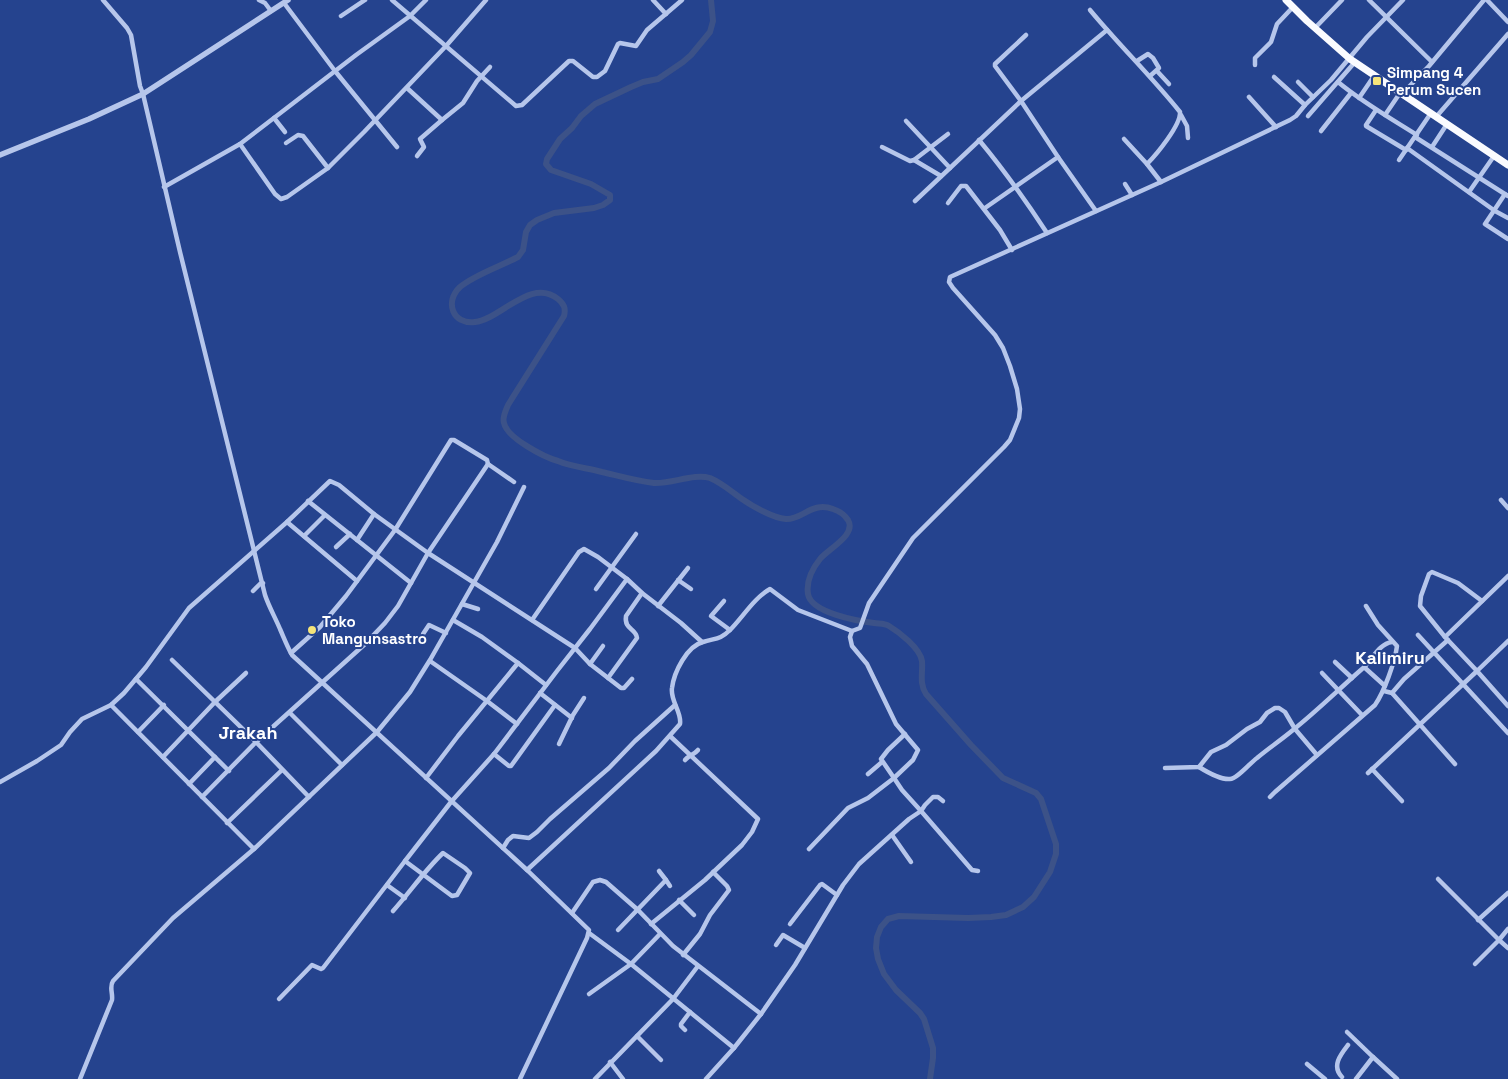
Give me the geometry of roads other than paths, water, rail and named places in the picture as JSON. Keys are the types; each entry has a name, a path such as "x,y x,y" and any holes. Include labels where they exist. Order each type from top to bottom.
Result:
{"main road":[{"path":"1286,0 1352,60 1508,165"}],"street":[{"path":"103,0 131,35 140,86 164,187 262,583 271,612 291,653 503,848 572,913 586,927 589,933 631,964 734,1048"},
{"path":"259,0 265,3 271,11"},
{"path":"341,16 365,0"},
{"path":"392,0 518,107 569,61 573,61 593,77 597,77 605,71 618,44 636,46 647,30 682,0"},
{"path":"164,187 240,144 410,16 426,0"},
{"path":"240,144 270,188 281,199 294,193 328,168 375,121 446,46 486,0"},
{"path":"653,0 666,14"},
{"path":"1315,28 1342,0"},
{"path":"1369,0 1432,62"},
{"path":"1308,116 1338,82 1352,60 1386,18 1403,0"},
{"path":"1385,116 1401,94 1432,62 1485,0 1508,22"},
{"path":"0,155 143,94 286,1 335,71 397,147"},
{"path":"1255,65 1255,58 1271,42 1277,24 1293,6"},
{"path":"1090,10 1174,104 1188,126 1188,138"},
{"path":"915,201 1021,101 1107,30"},
{"path":"1399,160 1433,115 1476,72 1508,34"},
{"path":"1026,35 995,65 1096,211"},
{"path":"1137,61 1146,54 1149,54 1158,66 1157,71 1169,84"},
{"path":"809,849 848,808 868,798 894,778 918,753 917,748 894,721 868,664 852,646 850,637 852,631 860,626 869,603 913,538 1004,448 1013,433 1020,409 1017,389 1010,366 995,335 953,288 949,280 952,275 1012,250 1161,182 1276,127 1296,116 1304,105 1352,60"},
{"path":"417,156 424,147 420,139 463,103 481,76 490,67"},
{"path":"1150,76 1157,71"},
{"path":"1359,98 1374,76"},
{"path":"1274,77 1304,105"},
{"path":"1298,82 1313,97"},
{"path":"1338,82 1376,110 1506,195 1486,225 1508,240"},
{"path":"407,88 442,120"},
{"path":"1321,131 1351,93"},
{"path":"1249,97 1276,127"},
{"path":"1376,110 1366,126 1407,149 1508,218"},
{"path":"1147,164 1167,140 1180,120 1181,115"},
{"path":"274,118 285,132"},
{"path":"906,121 950,168"},
{"path":"1432,147 1447,124"},
{"path":"286,143 298,134 302,136 328,168"},
{"path":"914,160 948,134"},
{"path":"1124,139 1161,182"},
{"path":"979,140 1016,187 1047,233"},
{"path":"882,147 910,161 914,160 941,176"},
{"path":"1469,192 1494,156"},
{"path":"984,208 1058,157"},
{"path":"1125,184 1132,195"},
{"path":"948,203 961,186 964,185 984,208 1012,250"},
{"path":"291,653 320,628 357,581 395,530 451,440 487,460 488,464 514,482"},
{"path":"202,797 256,742 365,644 385,623 398,606 428,552 488,464"},
{"path":"0,782 61,745 82,719 111,705 136,679 189,608 287,522 329,482 333,481 395,530 575,648 590,664 623,688 632,679"},
{"path":"80,1079 112,1000 110,988 113,981 174,918 254,849 377,732 410,692 430,660 497,542 524,487"},
{"path":"1501,500 1508,508"},
{"path":"308,501 411,584"},
{"path":"357,540 374,514"},
{"path":"304,536 325,515"},
{"path":"287,522 357,581"},
{"path":"336,547 350,534"},
{"path":"596,589 636,534"},
{"path":"532,620 581,550 586,549 627,579 642,594 681,623 702,642"},
{"path":"658,606 688,568"},
{"path":"1482,601 1458,583 1432,572 1429,574 1421,596 1420,606 1446,638 1508,706"},
{"path":"1392,694 1404,679 1434,653 1446,638 1508,576"},
{"path":"279,998 312,965 323,968 451,802 494,754 627,579"},
{"path":"678,580 691,589"},
{"path":"253,590 262,583"},
{"path":"526,870 652,755 670,736 680,722 673,699 672,688 675,674 682,660 702,642 722,638 770,589 798,610 852,631"},
{"path":"608,678 637,638 637,634 626,625 625,620 642,594"},
{"path":"724,601 710,616 730,630"},
{"path":"462,604 478,609"},
{"path":"1270,798 1375,705 1384,692 1397,648 1366,606"},
{"path":"453,620 482,637 546,685"},
{"path":"423,634 429,625 446,633"},
{"path":"1418,635 1508,733"},
{"path":"1368,773 1508,641"},
{"path":"1165,768 1199,767 1213,775 1233,778 1295,729 1364,667 1382,647 1392,642"},
{"path":"590,664 603,646"},
{"path":"172,660 309,797"},
{"path":"430,660 516,724"},
{"path":"1336,662 1352,678"},
{"path":"426,778 518,663"},
{"path":"1364,667 1385,686"},
{"path":"163,757 215,702 246,673"},
{"path":"1322,673 1362,715"},
{"path":"136,679 229,771"},
{"path":"1384,692 1392,694 1455,764"},
{"path":"540,693 572,718"},
{"path":"558,744 584,698"},
{"path":"111,705 254,849"},
{"path":"138,732 164,705"},
{"path":"494,754 511,766 555,705"},
{"path":"503,848 513,836 528,838 537,832 609,768 634,742 675,705"},
{"path":"1199,767 1211,752 1226,745 1260,722 1267,713 1275,708 1285,712 1295,729 1317,755"},
{"path":"290,712 342,765"},
{"path":"868,774 882,762 881,759 888,750 905,734"},
{"path":"651,924 714,872 746,840 758,819 670,736"},
{"path":"685,760 689,755 694,754 698,750"},
{"path":"189,784 215,757"},
{"path":"882,762 902,790 971,869 978,871"},
{"path":"1372,769 1402,801"},
{"path":"227,823 282,770"},
{"path":"706,1079 761,1014 785,980 836,895 859,864 921,811 933,797 938,797 943,801"},
{"path":"892,836 911,862"},
{"path":"393,911 424,876 442,853 470,873 457,895 454,896 424,876 405,861"},
{"path":"659,871 670,886"},
{"path":"683,955 700,934 710,915 729,890 714,872"},
{"path":"1438,879 1508,948"},
{"path":"572,913 593,882 600,880 606,882 638,910 683,955 761,1014"},
{"path":"618,930 666,880"},
{"path":"790,924 820,885 822,884 836,895"},
{"path":"387,885 405,898"},
{"path":"1478,920 1508,893"},
{"path":"679,900 694,914"},
{"path":"1475,964 1508,929"},
{"path":"520,1079 589,933"},
{"path":"589,994 631,964 660,934"},
{"path":"776,945 782,935 805,948"},
{"path":"594,1079 673,999 698,966"},
{"path":"685,1030 681,1024 690,1012"},
{"path":"1347,1032 1397,1079"},
{"path":"637,1036 661,1060"},
{"path":"1342,1078 1338,1074 1337,1064 1341,1053 1348,1045"},
{"path":"1356,1079 1372,1057"},
{"path":"610,1062 623,1079"},
{"path":"1307,1064 1325,1079"}],"waterway":[{"path":"711,0 713,21 710,32 691,55 658,79 643,82 595,104 560,139 547,159 546,164 551,170 591,184 610,195 610,200 594,208 554,213 537,220 530,225 526,232 523,250 518,257 460,287 452,299 453,311 461,320 475,322 495,314 516,301 537,293 548,294 563,304 565,308 564,316 508,405 504,416 504,423 512,435 536,451 569,465 634,480 661,483 697,477 710,478 757,508 781,518 792,519 819,507 833,509 843,514 848,520 849,531 820,559 812,571 808,589 811,601 836,615 887,625 903,636 917,651 922,661 922,682 926,694 1003,778 1036,793 1041,799 1056,844 1056,854 1050,872 1034,897 1023,907 1006,915 991,917 899,916 888,919 881,927 877,937 878,959 884,974 896,990 924,1019 933,1048 930,1079"}],"place":[{"name":"Simpang 4 Perum Sucen","path":"1377,81"},
{"name":"Toko Mangunsastro","path":"312,630"}],"district":[{"name":"Kalimiru","path":"1390,657"},
{"name":"Jrakah","path":"248,732"}]}
